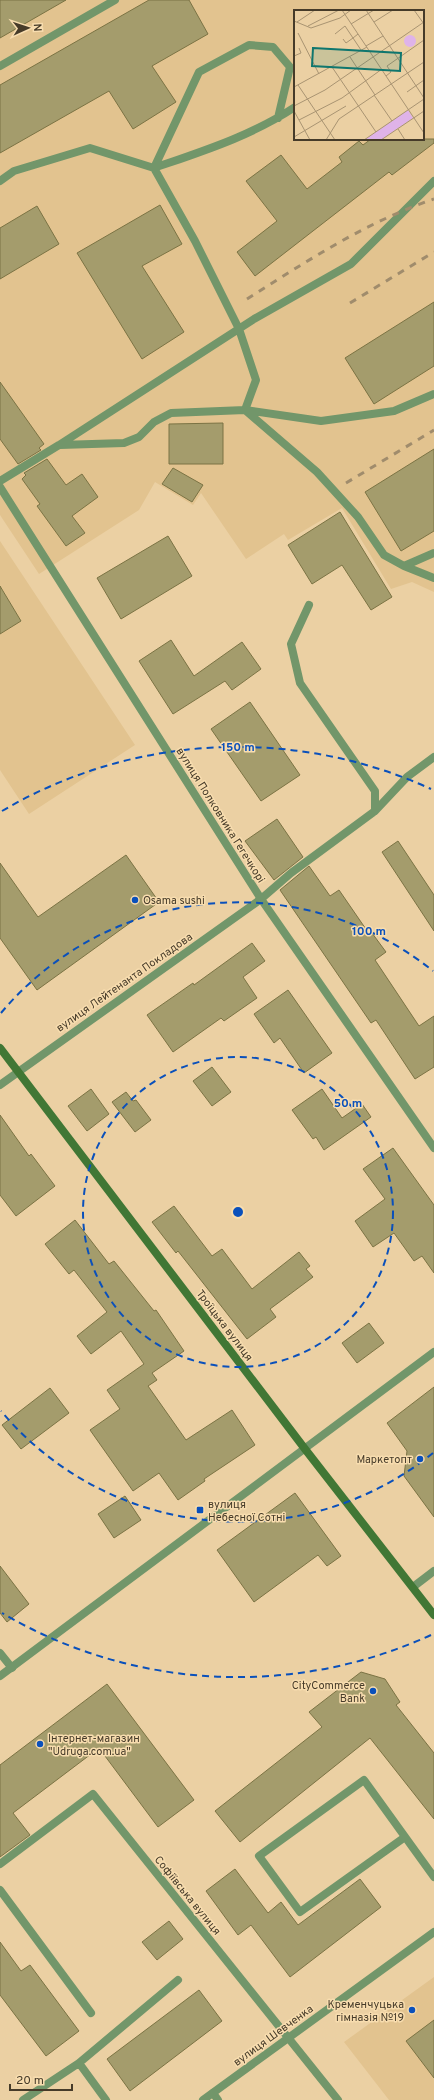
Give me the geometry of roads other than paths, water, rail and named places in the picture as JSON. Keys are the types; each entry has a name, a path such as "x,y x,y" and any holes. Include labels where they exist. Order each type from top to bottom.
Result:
{"main road":[{"name":"Троїцька вулиця","path":"0,1048 305,1449 434,1615"}],"street":[{"path":"0,66 115,0"},
{"path":"154,168 198,72 249,45 273,46 290,67 278,118"},
{"path":"0,181 14,171 90,148 154,168 230,142 278,118 294,108"},
{"path":"154,168 195,241 239,329 256,380 245,410"},
{"path":"0,481 59,445 239,329 350,264 434,181"},
{"path":"59,445 124,443 139,437 154,422 171,414 245,410 321,421 394,411 434,394"},
{"path":"245,410 316,472 358,517 384,556 434,578"},
{"name":"вулиця Полковника Гегечкорі","path":"1,492 261,899 434,1147"},
{"path":"404,566 434,553"},
{"path":"309,605 291,644 300,683 375,791 375,811"},
{"name":"вулиця Лейтенанта Покладова","path":"0,1085 261,899 291,873 375,811 407,777 434,757"},
{"path":"0,1676 434,1352"},
{"path":"413,1587 434,1571"},
{"path":"0,1653 12,1668"},
{"path":"405,1837 300,1912 259,1856 364,1780 434,1877"},
{"name":"Софіївська вулиця","path":"0,1864 93,1794 338,2100"},
{"path":"0,1890 91,2013"},
{"name":"вулиця Шевченка","path":"203,2100 215,2097 288,2036 434,1932"},
{"path":"23,2100 79,2063 178,1980"},
{"path":"79,2063 106,2100"}],"railway":[{"path":"247,299 338,243 385,219 434,199"},
{"path":"350,303 434,252"},
{"path":"346,483 434,430"}],"place":[{"name":"Osama sushi","path":"135,900"},
{"name":"Маркетопт","path":"420,1459"},
{"name":"вулиця Небесної Сотні","path":"200,1510"},
{"name":"CityCommerce Bank","path":"373,1691"},
{"name":"Iнтернет-магазин \"Udruga.com.ua\"","path":"40,1744"},
{"name":"Кременчуцька гімназія №19","path":"412,2010"}]}
